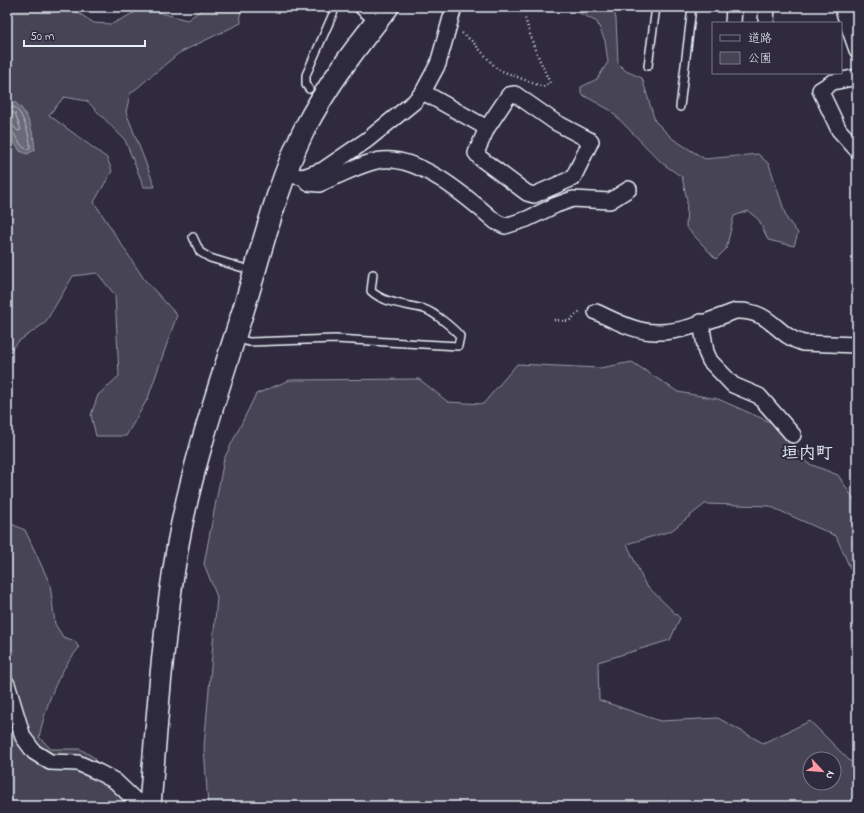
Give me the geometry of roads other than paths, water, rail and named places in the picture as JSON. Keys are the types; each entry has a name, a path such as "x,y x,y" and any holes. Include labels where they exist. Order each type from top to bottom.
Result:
{"street":[{"path":"7,684 23,737 34,752 50,762 78,763 98,772 115,781 135,800 150,806 165,634 179,543 194,477 234,338 255,272 295,175 304,131 326,91 383,13 362,7"},
{"path":"295,175 323,170 367,140 414,102 423,92 438,64 450,26 454,7"},
{"path":"733,22 734,7"},
{"path":"766,22 767,7"},
{"path":"842,7 857,50"},
{"path":"857,77 833,82 820,90 839,130 857,150"},
{"path":"423,92 487,128"},
{"path":"515,94 555,122 591,141 573,178 534,195 527,193 480,158 476,153 487,128 509,95 515,94"},
{"path":"295,175 308,183 319,184 382,160 406,164 448,182 496,222 505,226 520,222 556,205 573,199 610,201 629,189"},
{"path":"596,312 624,325 659,332 675,330 736,311 746,311 766,318 786,336 795,341 803,343 857,345"},
{"path":"701,322 706,352 710,361 733,385 759,396 793,435"}],"lane":[{"path":"309,89 306,85 306,75 336,7"},
{"path":"648,66 656,7"},
{"path":"680,107 692,7"},
{"path":"193,237 200,252 210,258 255,272"},
{"path":"234,338 249,342 335,339 458,346 460,336 455,330 426,310 399,304 377,296 371,291 373,274"}],"water":[{"path":"14,102 27,116 32,130 35,150 27,154 20,151 7,131 7,105"}],"district":[{"name":"垣内町","path":"807,453"}]}
